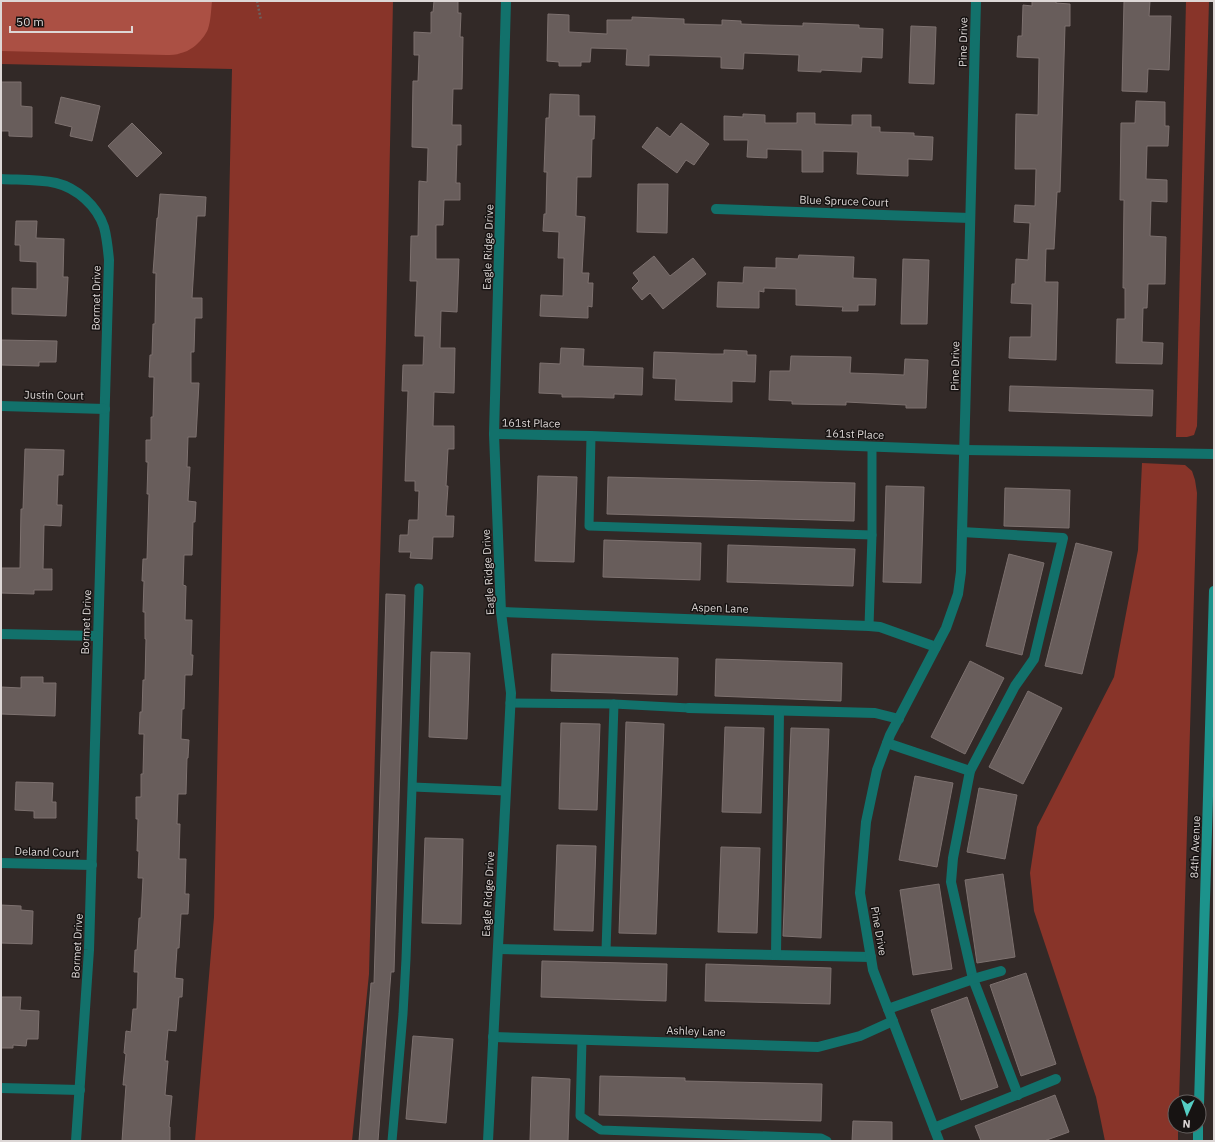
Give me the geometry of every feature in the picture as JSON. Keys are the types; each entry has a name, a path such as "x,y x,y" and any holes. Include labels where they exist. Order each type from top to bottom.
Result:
{"street":[{"name":"Eagle Ridge Drive","path":"488,1141 511,693 501,612 494,434 506,1"},
{"name":"Pine Drive","path":"939,1141 873,970 860,892 867,814 877,770 887,743 899,718 946,628 958,594 961,572 976,1"},
{"name":"Bormet Drive","path":"1,179 39,180 71,189 84,198 96,211 104,225 108,243 109,260 106,409 89,950 76,1141"},
{"name":"Blue Spruce Court","path":"716,209 970,218"},
{"name":"Justin Court","path":"1,406 106,409"},
{"name":"161st Place","path":"494,434 591,436 965,450 1214,454"},
{"path":"962,532 1063,538 1034,659 1015,686 970,771 953,858 951,882 973,979 1018,1095"},
{"name":"84th Avenue","path":"1199,1094 1210,867 1214,590"},
{"name":"Aspen Lane","path":"501,612 869,626 880,627 936,647"},
{"path":"1,634 98,636"},
{"path":"689,708 874,714 899,718"},
{"path":"776,955 779,711"},
{"path":"887,743 970,771"},
{"name":"Deland Court","path":"1,863 92,865"},
{"path":"498,949 871,957"},
{"path":"888,1009 973,979 1001,971"},
{"name":"Ashley Lane","path":"493,1037 818,1047 860,1036 893,1021"},
{"path":"934,1128 1056,1079"},
{"path":"1,1088 80,1090"}],"lane":[{"path":"591,436 589,526 872,535"},
{"path":"869,626 872,535 872,447"},
{"path":"392,1141 404,1006 419,588"},
{"path":"510,703 614,704 689,708"},
{"path":"606,951 614,704"},
{"path":"413,787 506,791"},
{"path":"582,1040 580,1116 601,1130 821,1138 827,1141"}],"path":[{"path":"257,1 261,20"}],"shaded area":[{"path":"1,1 393,1 386,338 369,974 352,1141 195,1141 214,917 232,69 1,64"},
{"path":"1,1 212,1 209,26 201,40 185,52 175,55 166,55 1,51"},
{"path":"1186,1 1209,1 1197,426 1194,435 1187,437 1176,437"},
{"path":"1142,463 1185,465 1192,471 1197,493 1179,1094 1167,1094 1167,1134 1178,1134 1177,1141 1105,1141 1096,1097 1034,911 1030,873 1037,827 1114,677 1138,550"}],"building":[{"path":"434,1 458,1 458,13 461,13 460,37 463,37 462,89 453,89 452,125 461,125 461,145 457,145 456,183 460,183 460,200 444,200 443,225 436,225 436,259 459,259 457,312 441,311 440,348 455,348 454,393 434,392 433,426 454,426 454,449 448,449 446,486 448,486 446,516 454,516 453,537 433,537 432,559 410,558 411,552 399,552 400,535 408,535 409,520 418,520 419,491 415,491 415,481 405,481 408,391 402,391 403,365 423,365 424,336 415,336 417,281 410,281 411,236 418,236 419,181 427,182 428,148 412,147 413,81 418,81 419,55 414,55 414,32 431,33 431,12 433,12"},
{"path":"1032,1 1056,1 1056,3 1070,4 1070,26 1065,26 1060,192 1057,192 1054,249 1046,249 1045,282 1058,282 1056,360 1009,358 1010,337 1031,337 1032,304 1011,303 1012,284 1015,284 1016,259 1028,260 1030,223 1014,222 1015,205 1035,206 1036,169 1015,169 1016,114 1038,115 1039,58 1017,57 1018,36 1022,36 1023,5 1032,6"},
{"path":"1124,1 1150,1 1149,16 1171,16 1169,70 1148,69 1147,92 1122,91"},
{"path":"548,14 569,15 569,32 607,34 607,20 632,20 632,17 684,19 684,24 722,25 722,20 741,21 741,24 765,25 803,26 803,23 859,25 859,28 883,29 882,58 862,57 861,72 821,70 821,72 798,71 799,55 744,53 743,69 721,68 721,57 649,55 649,66 626,65 627,49 591,48 590,62 581,62 581,66 559,66 559,62 547,61"},
{"path":"911,26 936,27 934,84 909,83"},
{"path":"1,82 21,82 21,106 32,107 32,137 9,136 9,131 1,131"},
{"path":"550,94 579,95 579,116 595,116 594,139 592,139 591,177 577,177 576,216 585,217 582,273 589,273 588,283 593,283 592,307 588,306 588,318 540,316 541,295 563,296 564,258 558,258 559,232 543,231 544,214 546,214 547,172 544,172 546,118 549,118"},
{"path":"61,97 100,106 92,141 70,136 72,127 55,123"},
{"path":"1136,101 1165,102 1165,126 1169,126 1168,146 1147,146 1146,179 1167,180 1167,202 1151,201 1150,236 1166,237 1165,284 1148,284 1147,308 1143,308 1142,342 1163,343 1162,364 1116,363 1117,319 1125,319 1125,288 1123,288 1124,200 1120,200 1121,123 1135,123"},
{"path":"797,113 815,113 815,124 852,125 852,115 871,115 871,127 880,127 880,132 914,133 914,136 933,137 932,160 908,159 908,176 857,174 858,152 823,151 823,172 802,172 802,150 767,149 767,158 747,157 748,140 724,140 724,116 743,117 743,114 765,115 765,123 797,123"},
{"path":"132,123 162,153 137,177 108,146"},
{"path":"681,123 709,144 694,165 686,160 677,173 642,147 657,127 670,137"},
{"path":"638,184 668,184 667,233 637,232"},
{"path":"160,194 206,197 205,216 197,216 192,298 202,298 202,318 195,318 194,352 191,352 191,383 199,383 196,437 188,437 187,467 190,467 188,501 196,502 195,522 193,522 192,555 184,555 183,585 186,586 185,620 192,620 191,655 193,655 192,675 185,675 184,709 182,709 181,739 189,740 186,794 178,794 177,824 180,824 179,859 186,859 185,894 189,894 188,914 181,914 179,948 177,948 175,978 183,979 182,997 179,997 176,1031 168,1030 165,1061 168,1061 165,1095 172,1096 169,1127 170,1141 122,1141 126,1085 123,1085 126,1054 124,1053 126,1031 131,1032 133,1009 137,1009 138,972 134,972 135,950 137,950 139,918 141,918 143,878 138,878 139,851 137,851 138,819 136,819 136,797 141,797 141,774 143,774 144,734 139,734 140,712 142,712 143,680 145,680 146,639 145,612 143,612 144,581 142,581 143,559 147,559 149,494 147,494 148,462 146,462 146,440 151,440 151,417 153,417 154,377 149,377 150,355 152,355 153,324 155,324 156,273 153,273"},
{"path":"16,221 37,221 36,238 64,239 63,277 68,277 66,316 12,314 12,288 37,289 37,262 20,261 20,245 15,245"},
{"path":"799,255 854,257 853,278 876,279 875,305 858,305 858,311 842,311 843,307 796,305 796,289 764,288 764,292 759,291 759,308 717,307 718,282 743,283 744,267 776,268 776,258 798,259"},
{"path":"654,256 670,276 693,258 706,274 663,309 650,293 642,300 632,288 639,281 633,273"},
{"path":"903,259 929,260 927,324 901,324"},
{"path":"1,340 57,341 56,362 39,362 39,366 1,365"},
{"path":"561,348 584,349 583,366 643,368 642,395 614,394 614,398 562,397 562,394 539,393 540,363 560,364"},
{"path":"724,350 747,351 747,355 756,355 755,382 732,381 732,402 675,400 676,379 653,378 654,352 724,354"},
{"path":"791,356 851,357 850,373 904,375 905,359 928,360 926,408 906,408 906,405 846,402 846,405 792,404 792,401 769,400 770,371 790,371"},
{"path":"1010,386 1153,390 1152,416 1009,411"},
{"path":"25,449 64,450 63,475 58,475 57,505 62,505 61,526 44,525 43,569 52,569 52,590 34,590 34,594 1,593 1,568 20,568 21,509 23,509"},
{"path":"538,476 577,477 574,562 535,561"},
{"path":"608,477 855,483 854,521 607,514"},
{"path":"886,486 924,487 921,583 883,582"},
{"path":"1005,488 1070,490 1069,528 1004,526"},
{"path":"604,540 701,543 700,580 603,577"},
{"path":"1076,543 1112,552 1082,674 1045,666"},
{"path":"728,545 855,549 853,586 727,582"},
{"path":"1009,554 1044,563 1022,655 986,646"},
{"path":"386,594 405,595 394,972 391,972 378,1141 359,1141 371,983 374,983"},
{"path":"431,652 470,653 467,739 429,737"},
{"path":"552,654 678,658 677,695 551,691"},
{"path":"716,659 842,663 841,701 715,696"},
{"path":"970,661 1004,678 965,754 931,737"},
{"path":"21,677 43,677 43,683 56,683 55,716 1,714 1,687 21,688"},
{"path":"1028,691 1062,708 1023,784 989,767"},
{"path":"626,722 664,724 656,934 619,933"},
{"path":"561,723 600,724 597,810 559,809"},
{"path":"725,727 764,728 761,813 722,812"},
{"path":"791,728 829,729 821,938 783,936"},
{"path":"915,776 953,783 937,867 899,860"},
{"path":"16,782 53,783 52,802 56,802 56,818 34,818 34,811 15,810"},
{"path":"979,788 1017,795 1005,859 967,852"},
{"path":"425,838 463,839 461,924 422,923"},
{"path":"557,845 596,846 593,931 554,930"},
{"path":"721,847 760,848 757,933 718,932"},
{"path":"1003,874 1015,957 977,963 965,880"},
{"path":"939,884 952,969 913,975 900,890"},
{"path":"1,905 21,906 21,910 33,911 32,944 1,943"},
{"path":"542,961 667,964 666,1001 541,997"},
{"path":"706,964 831,968 830,1004 705,1001"},
{"path":"1026,973 1056,1064 1021,1076 990,985"},
{"path":"1,997 21,997 20,1010 39,1011 38,1039 27,1039 26,1046 13,1045 13,1048 1,1048"},
{"path":"967,997 998,1087 961,1100 931,1010"},
{"path":"413,1036 453,1039 446,1123 406,1119"},
{"path":"600,1076 685,1078 685,1081 822,1084 821,1121 599,1115"},
{"path":"532,1077 570,1079 568,1141 530,1141"},
{"path":"1055,1095 1069,1132 1044,1141 981,1141 975,1126"},
{"path":"853,1121 892,1122 892,1141 852,1141"}]}
